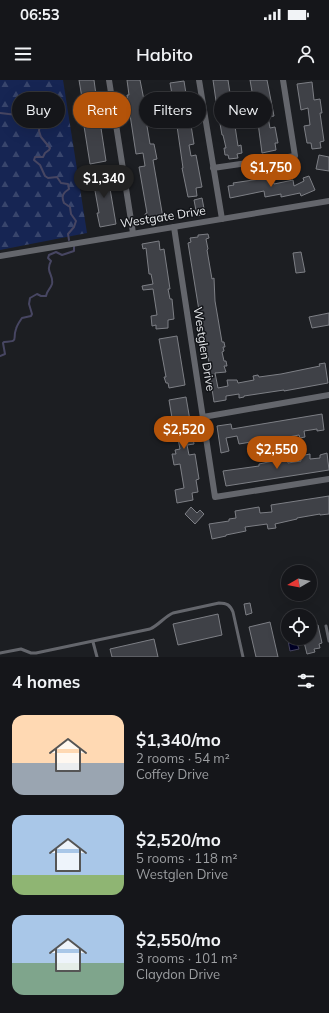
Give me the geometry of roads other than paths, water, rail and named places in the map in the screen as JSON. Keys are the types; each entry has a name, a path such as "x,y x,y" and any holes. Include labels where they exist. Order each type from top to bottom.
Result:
{"street":[{"path":"109,80 133,233"},
{"path":"199,80 222,219"},
{"path":"213,168 295,156 283,80"},
{"name":"Westgate Drive","path":"0,256 329,200"},
{"name":"Westglen Drive","path":"174,227 215,497 329,479"},
{"path":"203,417 329,395"}],"lane":[{"path":"0,653 21,649 36,654 150,629 173,613 219,602 226,603 230,606 233,612 243,657"},
{"path":"326,626 329,641"},
{"path":"94,642 97,657"}],"water":[{"path":"289,645 298,645 299,649 290,651"}],"waterway":[{"path":"0,113 17,115 40,123 39,131 41,137 50,148 43,157 35,157 34,160 40,165 45,176 48,178 57,177 61,183 68,184 69,189 63,195 63,201 70,207 71,214 76,221 74,227 68,234 69,240"},
{"path":"0,356 5,354 3,343 14,340 16,328 22,318 31,316 32,314 29,304 30,298 37,294 46,296 52,284 52,278 49,271 51,261 48,258 49,255 56,252 62,255 74,251 74,246"}]}
